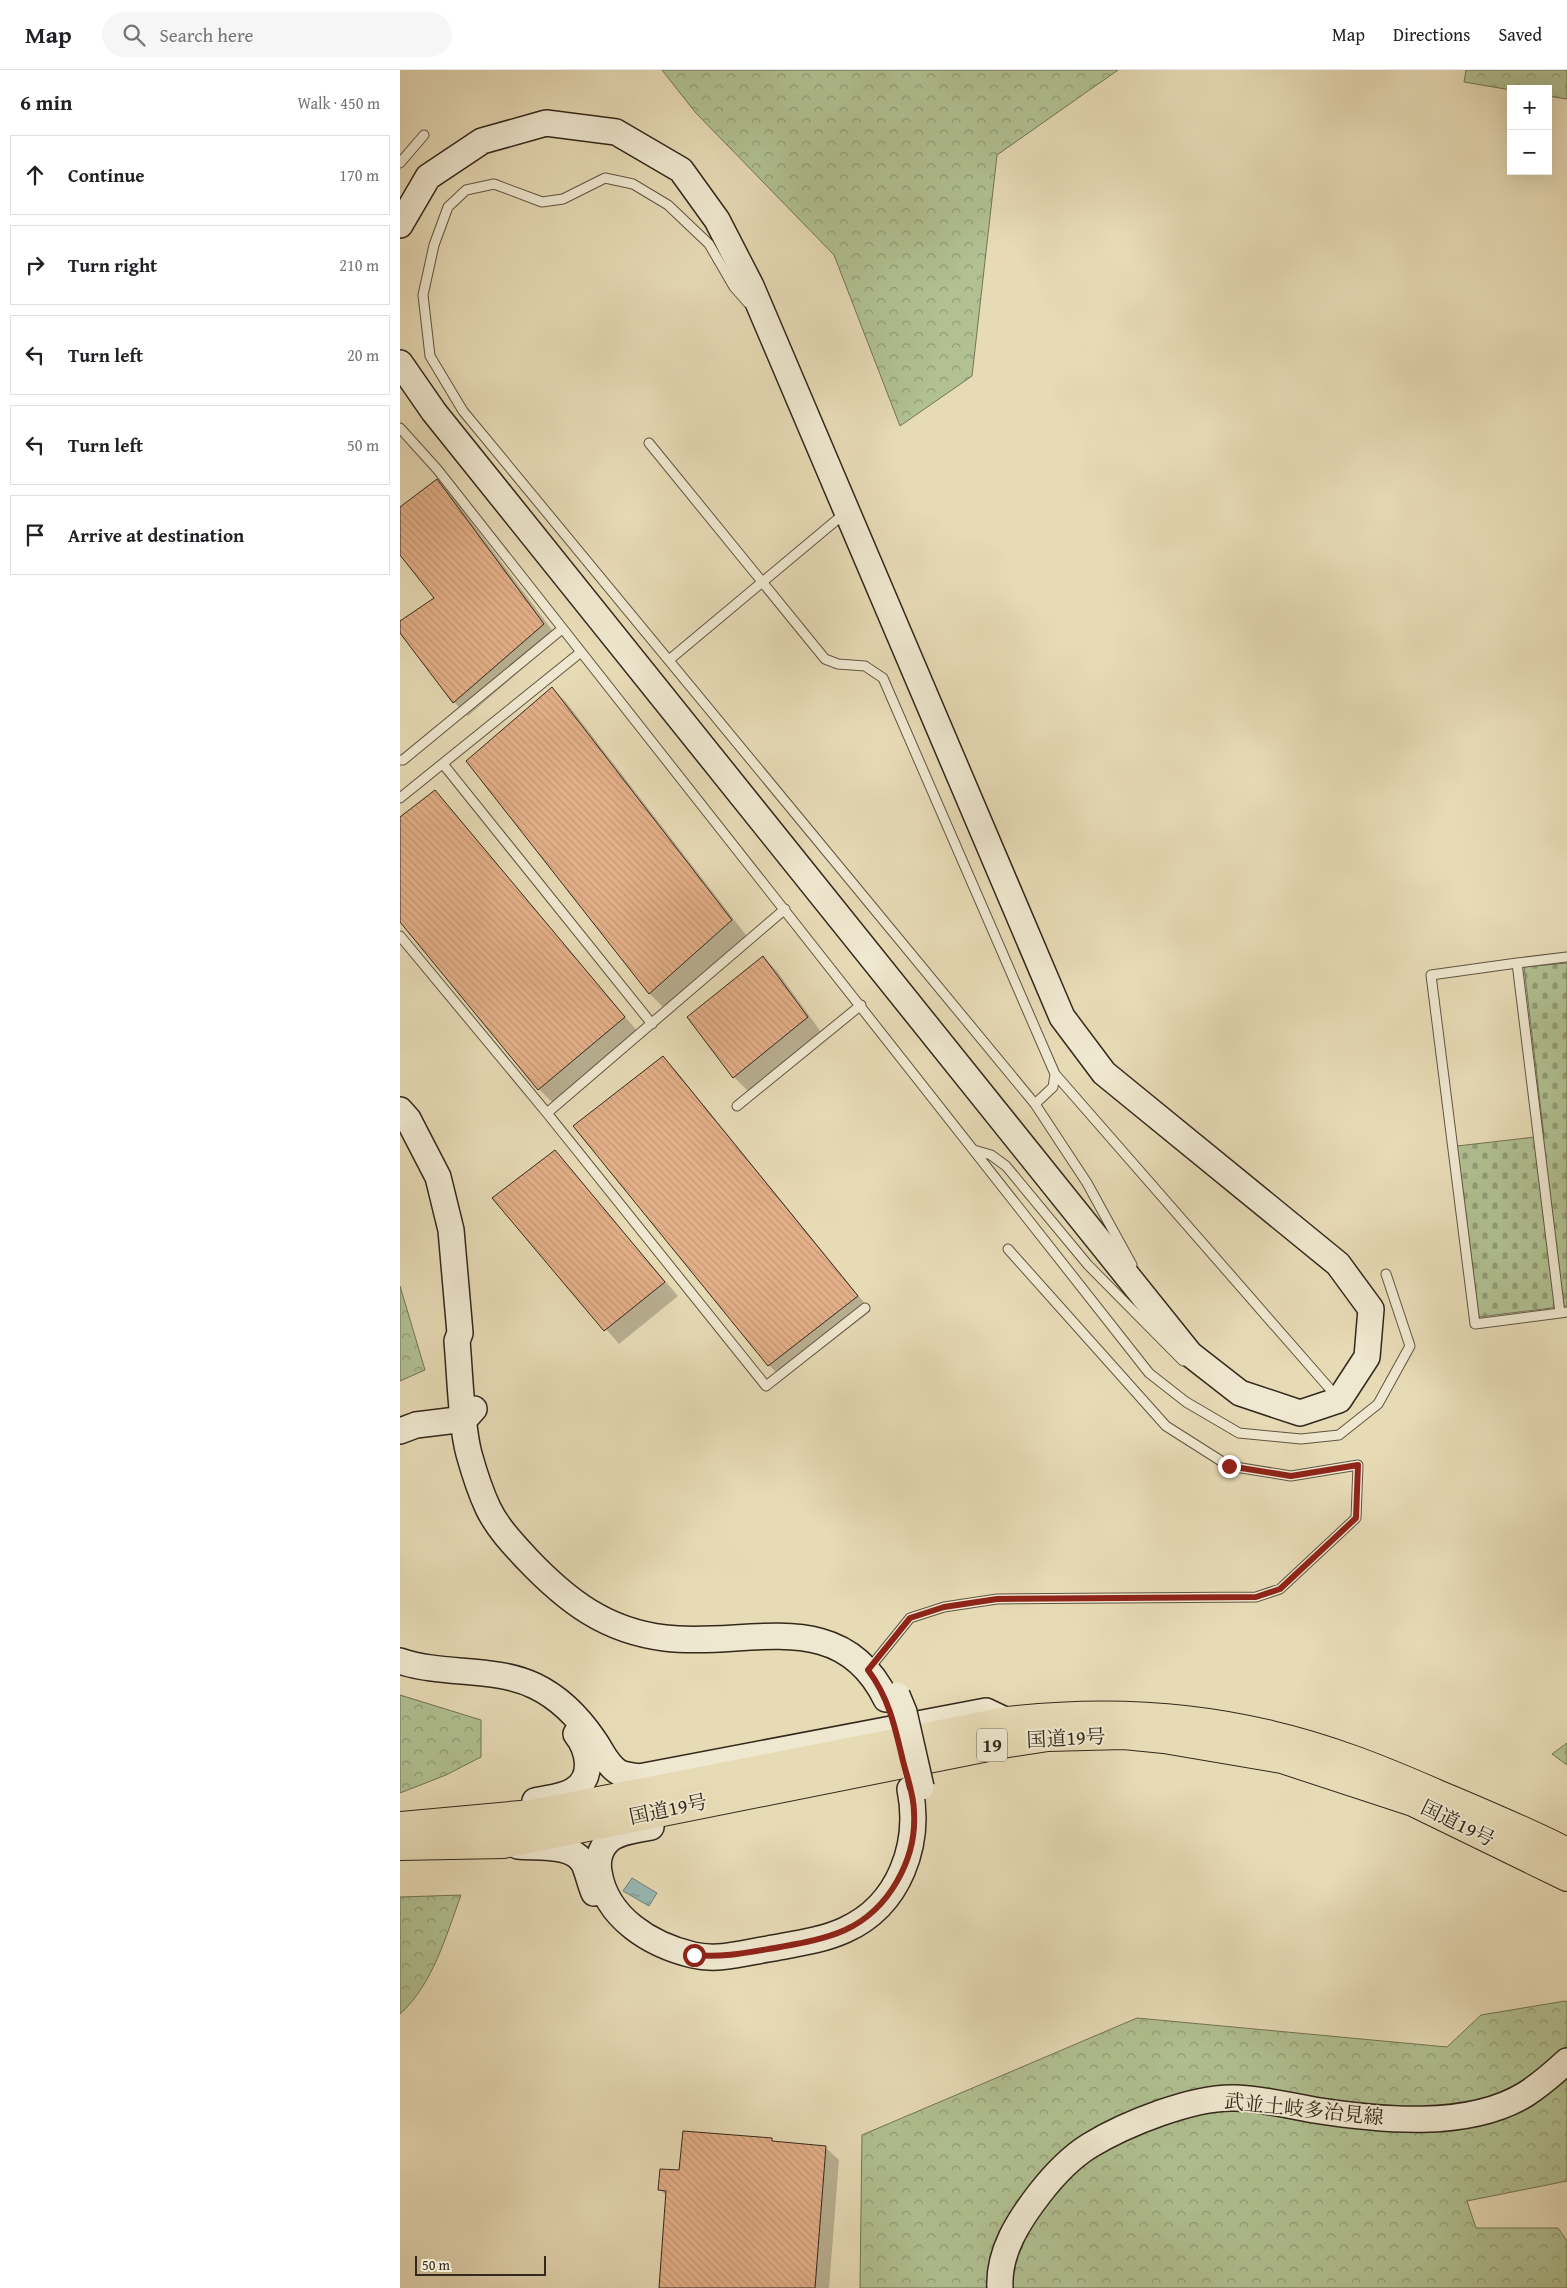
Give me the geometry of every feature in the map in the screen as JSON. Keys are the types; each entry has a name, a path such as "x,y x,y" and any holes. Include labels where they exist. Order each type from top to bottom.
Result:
{"highway":[{"name":"国道19号","path":"405,1833 532,1814 1007,1721 1059,1715 1113,1714 1192,1721 1271,1735 1364,1763 1524,1830 1567,1852"},
{"name":"国道19号","path":"405,1833 503,1844 930,1756 1048,1737 1124,1736 1164,1739 1282,1759 1414,1802 1567,1877"}],"street":[{"path":"400,225 428,177 482,141 546,123 616,132 681,170 717,220 751,286 1062,1017 1104,1073 1338,1264 1371,1309 1367,1357 1339,1400 1300,1413 1240,1393 1190,1354 434,412 400,363"},
{"path":"400,1110 408,1119 438,1177 451,1230 460,1333 466,1340 468,1452 489,1509 512,1544 555,1589 595,1616 633,1631 667,1638 716,1639 768,1635 795,1636 818,1640 870,1667 892,1697 924,1821 918,1858 903,1891 891,1907 859,1933 817,1950 740,1965 695,1966 676,1962 648,1949 629,1938 612,1922 595,1896 584,1864 579,1858 562,1848 541,1849 503,1844"},
{"path":"400,1419 442,1405 467,1410"},
{"path":"400,1431 467,1410"},
{"path":"400,1661 428,1668 498,1674 516,1678 535,1686 561,1703 579,1720 608,1764 620,1772 639,1777 986,1711 1007,1721"},
{"path":"400,1671 428,1678 497,1685 532,1696 543,1702 570,1726 584,1743 588,1764 588,1771 582,1783 574,1791 531,1802 424,1814 405,1833"},
{"path":"813,1780 802,1788 768,1799 621,1833 609,1840 600,1852 598,1868 601,1885 609,1900 621,1917 650,1939 694,1955 718,1958 817,1940 847,1929 870,1913 886,1897 903,1871 912,1842 916,1788"},
{"name":"武並土岐多治見線","path":"1000,2288 1005,2250 1023,2215 1064,2165 1088,2146 1117,2131 1190,2104 1208,2100 1235,2098 1382,2119 1450,2117 1496,2108 1525,2095 1567,2061"}],"lane":[{"path":"400,163 424,135"},
{"path":"768,325 734,287 710,244 668,205 634,184 605,178 563,200 542,202 494,184 466,190 448,207 434,246 423,295 430,356 463,411 1034,1104 1087,1183 1162,1320"},
{"path":"400,428 437,470 785,909 1149,1373 1186,1402 1239,1433 1301,1439 1340,1435 1378,1404 1410,1346 1386,1274"},
{"path":"649,443 825,659 838,664 865,666 883,678 1055,1074 1339,1400"},
{"path":"669,660 847,511"},
{"path":"400,760 403,760 562,629"},
{"path":"400,798 581,652"},
{"path":"443,764 652,1024"},
{"path":"547,1113 785,909"},
{"path":"400,936 547,1113 766,1386 865,1308"},
{"path":"1517,963 1563,1312 1474,1324 1431,975 1517,963 1567,957"},
{"path":"737,1106 861,1005"},
{"path":"1034,1104 1053,1087 1055,1074"},
{"path":"974,1150 990,1155 1006,1166 1088,1265 1173,1354 1199,1374 1240,1393"},
{"path":"870,1667 910,1618 944,1607 997,1599 1256,1597 1280,1589 1356,1518 1358,1465 1291,1476 1229,1466 1166,1426 1008,1249"}],"green space":[{"path":"662,70 1118,70 997,155 972,376 900,426 834,255 695,112"},
{"path":"1466,70 1567,70 1567,99 1552,97 1552,85 1507,85 1507,89 1464,82"},
{"path":"1567,963 1567,1306 1479,1317 1457,1146 1544,1136 1524,967"},
{"path":"400,1286 425,1370 400,1381"},
{"path":"400,1695 481,1720 481,1757 446,1775 400,1793"},
{"path":"1567,1743 1567,1765 1552,1754"},
{"path":"461,1895 444,1943 430,1974 421,1989 400,2014 400,1897"},
{"path":"1567,2002 1567,2181 1467,2201 1476,2228 1558,2228 1567,2241 1567,2288 860,2288 862,2135 1137,2018 1447,2047 1481,2015"}],"water":[{"path":"632,1878 657,1893 649,1906 623,1891"}],"building":[{"path":"437,479 544,624 453,703 400,633 400,621 434,598 400,555 400,507"},
{"path":"552,687 732,920 649,994 466,761"},
{"path":"435,790 625,1017 538,1090 400,922 400,817"},
{"path":"763,956 808,1017 733,1078 687,1017"},
{"path":"663,1056 858,1296 768,1366 573,1126"},
{"path":"555,1150 665,1282 604,1331 492,1198"},
{"path":"683,2131 772,2138 772,2141 826,2146 815,2288 659,2288 666,2191 658,2190 660,2169 679,2170"}],"route":[{"path":"694,1955 718,1958 817,1940 847,1929 870,1913 886,1897 903,1871 912,1842 914,1812 910,1789 891,1712 879,1685 868,1670 910,1618 944,1607 997,1599 1256,1597 1280,1589 1356,1518 1358,1465 1291,1476 1229,1466"}]}
